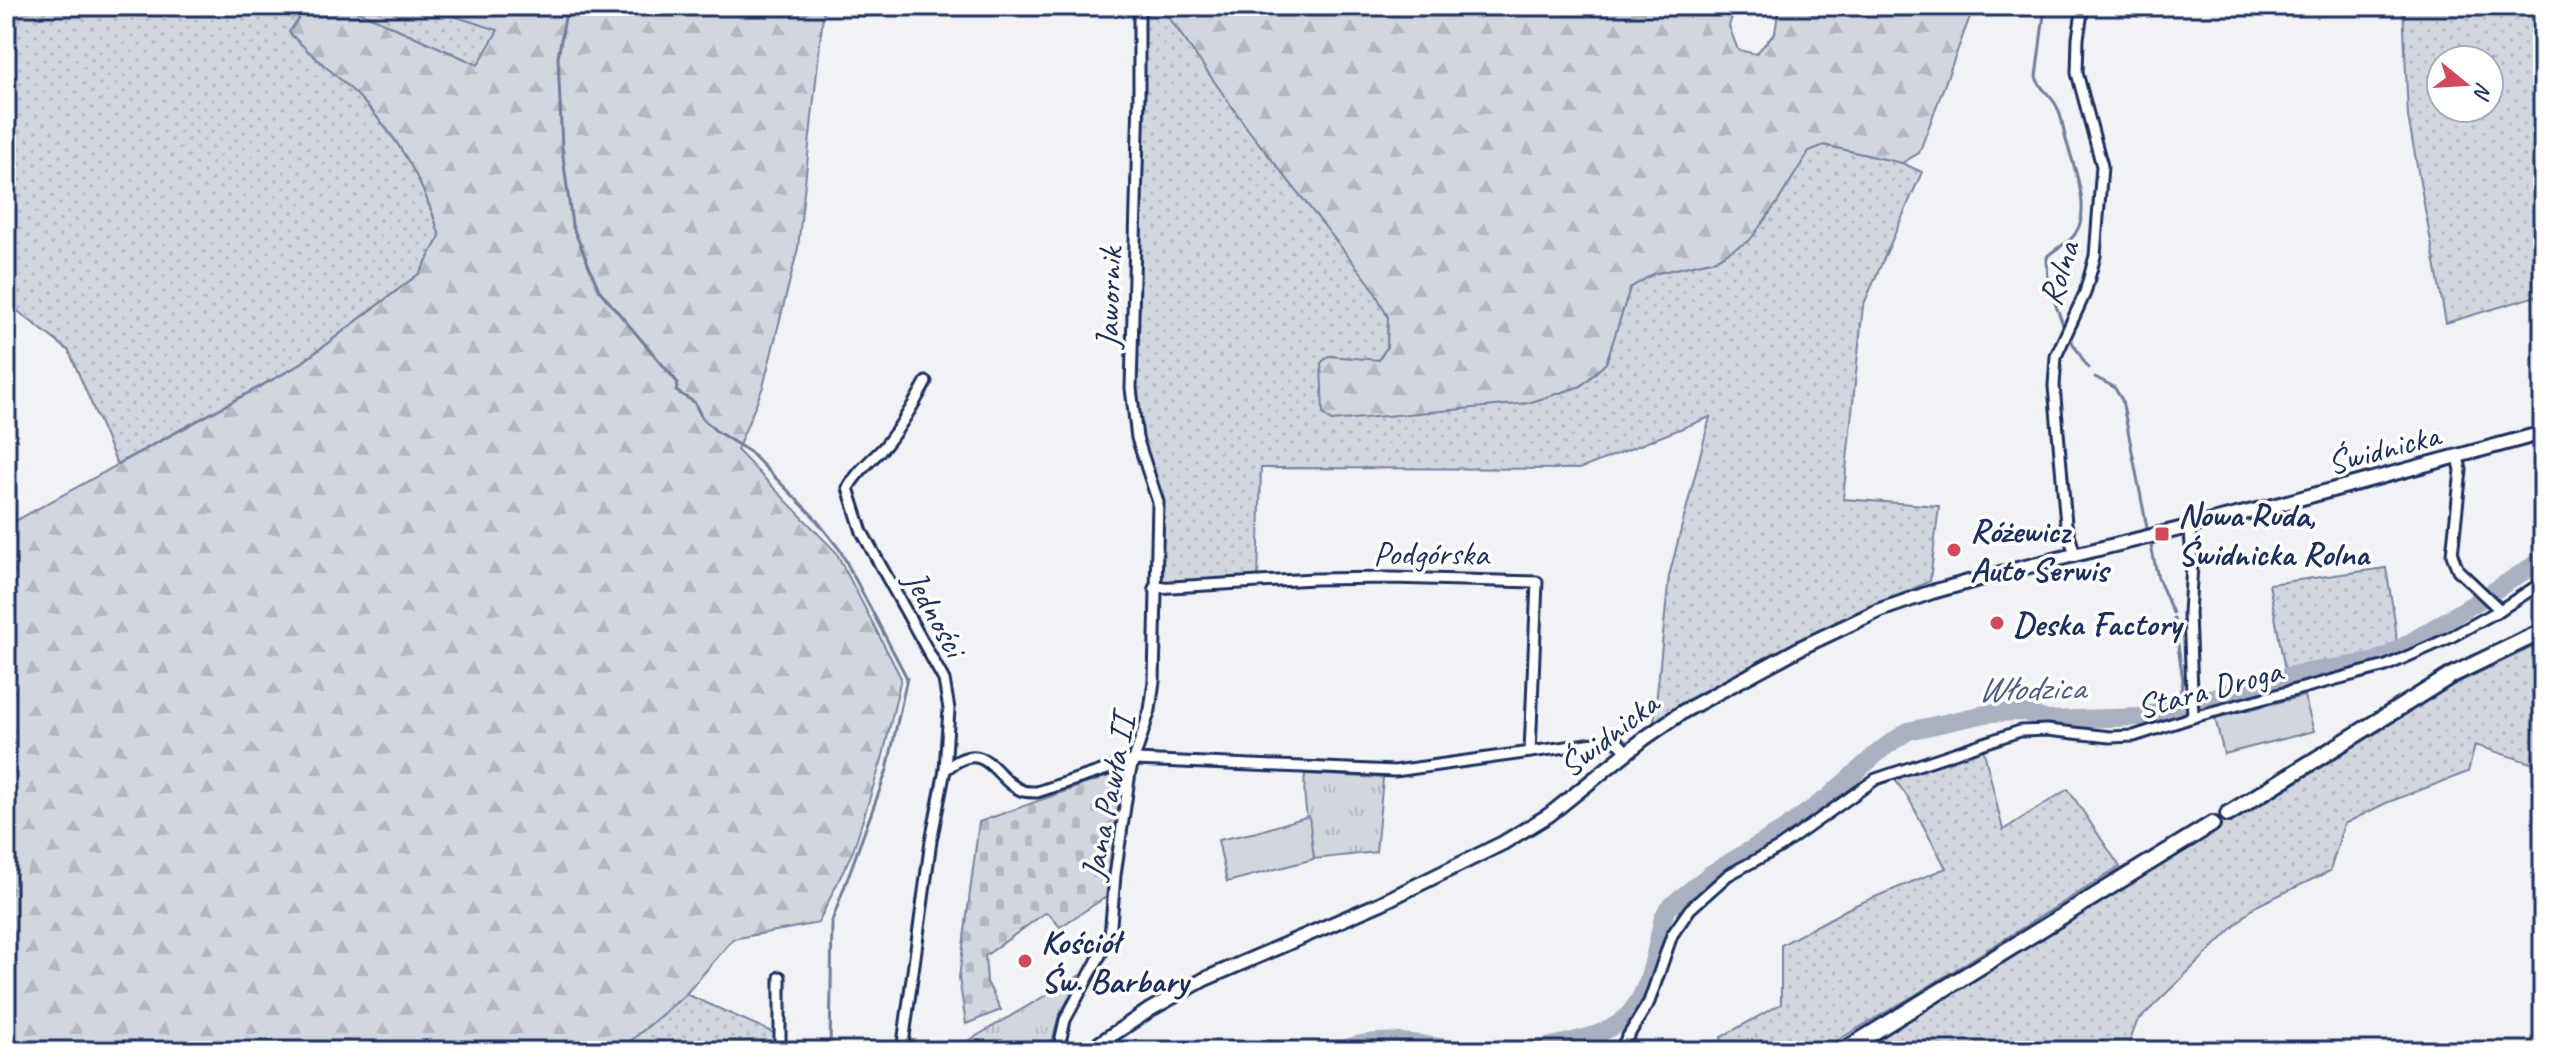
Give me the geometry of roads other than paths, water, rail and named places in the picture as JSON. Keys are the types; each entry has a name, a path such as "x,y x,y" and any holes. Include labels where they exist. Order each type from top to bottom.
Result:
{"main road":[{"path":"2228,814 2452,675 2543,631"},
{"path":"1843,1051 2212,824"}],"street":[{"name":"Jawornik","path":"1139,6 1131,388 1137,438 1158,502 1154,588"},
{"name":"Rolna","path":"2075,555 2066,524 2056,425 2055,371 2063,338 2085,293 2095,256 2102,166 2077,73 2083,6"},
{"name":"Jedności","path":"902,1051 931,841 945,770 949,725 944,680 862,532 848,488 906,418 926,382"},
{"name":"Świdnicka","path":"1088,1051 1151,1009 1205,979 1381,903 1503,843 1549,815 1660,727 1724,687 1880,610 1932,592 2543,433"},
{"path":"2458,457 2461,470 2452,555 2458,570 2498,608"},
{"path":"2190,527 2193,714"},
{"name":"Podgórska","path":"1154,588 1314,579 1537,582 1530,752"},
{"name":"Stara Droga","path":"1619,1051 1649,1002 1672,935 1690,909 1728,875 1790,840 1876,779 2020,731 2047,730 2121,738 2134,736 2193,714 2386,666 2429,649 2543,582"},
{"name":"Jana Pawła II","path":"1058,1051 1065,1020 1110,937 1115,875 1130,772 1150,710 1154,681 1154,588"},
{"path":"945,770 962,760 976,757 986,759 1021,791 1037,792 1135,760 1395,771 1616,740 1628,753"},
{"path":"780,977 780,1051"}],"waterway":[{"path":"567,6 558,57 562,149 572,225 599,290 678,383 676,391 694,402 702,418 716,431 750,452 814,517 840,550 907,678 887,770 832,921 830,1051"},
{"path":"2045,6 2036,77 2059,111 2082,201 2080,224 2075,234 2047,257 2048,284 2065,330"},
{"path":"2069,337 2088,368"},
{"path":"2095,377 2114,387 2122,400 2148,533"},
{"path":"2150,541 2158,578 2173,613"},
{"name":"Włodzica","path":"1531,1051 1597,1034 1627,1016 1649,977 1668,908 1709,875 1783,830 1828,797 1882,749 1908,731 1990,713 2024,712 2047,720 2140,717 2297,674 2372,662 2389,655 2543,559"},
{"path":"2174,618 2183,680 2178,705"},
{"name":"Włodzica","path":"1339,1051 1386,1042 1465,1051"}],"place":[{"name":"Nowa Ruda, Świdnicka Rolna","path":"2162,534"},
{"name":"Różewicz Auto Serwis","path":"1954,550"},
{"name":"Deska Factory","path":"1997,623"},
{"name":"Kościół Św. Barbary","path":"1025,961"}]}
